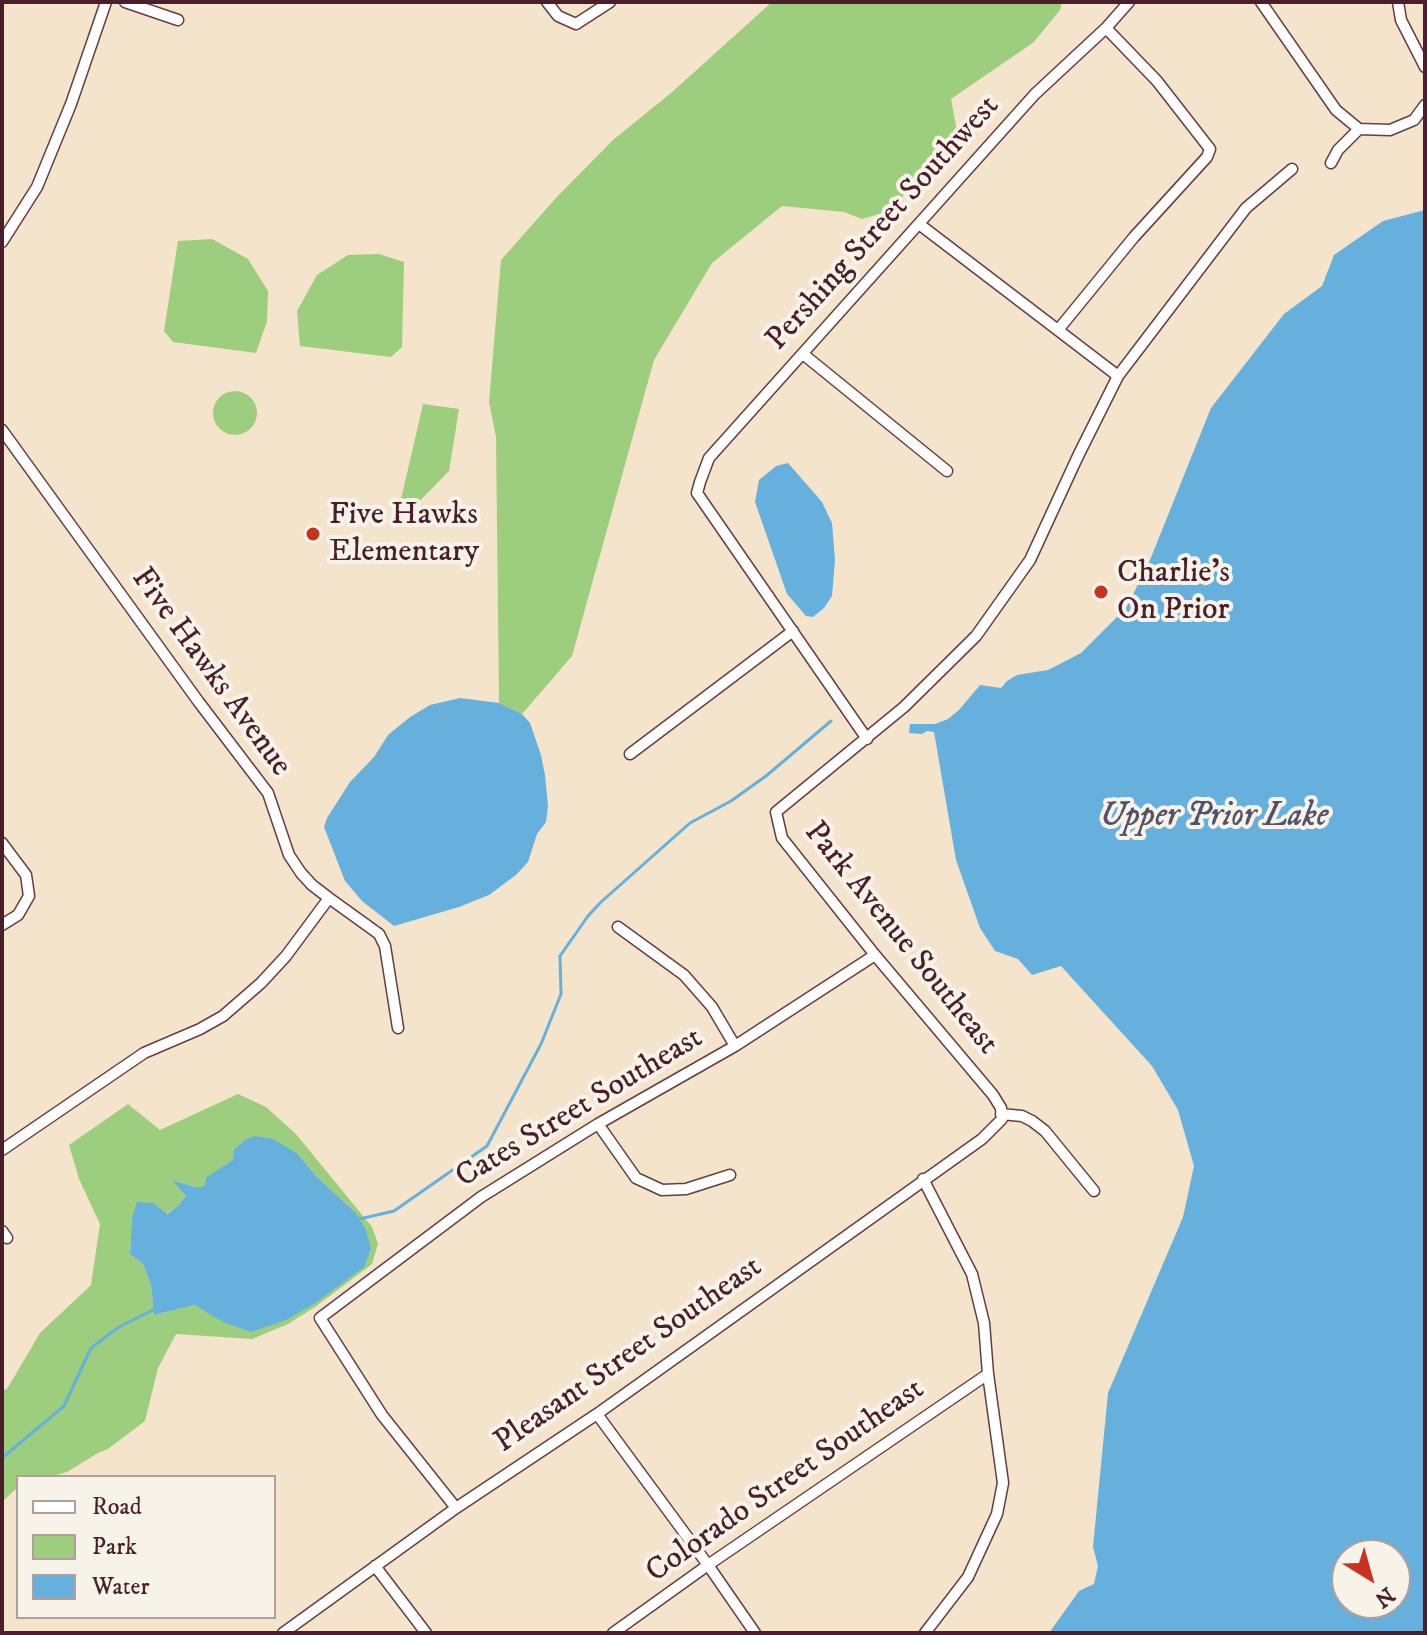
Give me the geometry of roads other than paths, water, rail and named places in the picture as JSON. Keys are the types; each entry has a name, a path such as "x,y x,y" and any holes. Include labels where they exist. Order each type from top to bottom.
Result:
{"street":[{"path":"2,242 37,187 71,104 106,2"},
{"path":"125,2 178,20"},
{"path":"547,2 558,16 576,24 610,2"},
{"name":"Pershing Street Southwest","path":"793,631 697,493 709,458 1035,94 1106,28 1129,2"},
{"path":"1261,2 1336,110 1359,129 1390,130 1414,120 1425,105"},
{"path":"1398,2 1401,20 1425,67"},
{"path":"1058,330 1134,237 1207,157 1210,149 1157,81 1106,28"},
{"path":"1331,163 1338,150 1359,129"},
{"path":"630,754 793,631 867,739 904,707 976,636 1030,560 1118,376 1246,208 1292,169"},
{"path":"919,224 1118,376"},
{"path":"803,354 947,471"},
{"name":"Five Hawks Avenue","path":"2,430 268,793 289,855 312,885 379,934 385,946 398,1028"},
{"name":"Park Avenue Southeast","path":"867,739 776,812 782,838 993,1095 1002,1116"},
{"path":"2,843 26,875 29,896 18,915 2,925"},
{"path":"2,1150 144,1053 223,1016 286,956 329,898"},
{"path":"618,927 684,975 712,1007 735,1046"},
{"name":"Cates Street Southeast","path":"456,1508 382,1415 320,1318 481,1197 598,1124 735,1046 875,955"},
{"path":"1002,1116 1022,1116 1045,1131 1094,1191"},
{"name":"Pleasant Street Southeast","path":"283,1633 982,1139 1002,1116"},
{"path":"598,1124 636,1178 662,1190 686,1189 730,1175"},
{"path":"923,1179 972,1274 984,1323 1003,1483 997,1514 968,1577 925,1633"},
{"name":"Colorado Street Southeast","path":"613,1633 988,1374"},
{"path":"597,1414 755,1633"},
{"path":"375,1566 426,1633"}],"water":[{"name":"Upper Prior Lake","path":"1425,210 1425,1633 1049,1633 1079,1591 1094,1584 1098,1566 1093,1547 1108,1393 1183,1217 1194,1166 1178,1110 1152,1066 1061,966 1032,975 1018,959 995,951 980,928 956,860 934,732 909,733 910,724 935,724 948,719 980,685 1001,688 1017,675 1048,670 1081,653 1126,608 1148,565 1211,408 1284,314 1322,286 1334,255 1383,221"},
{"path":"788,463 822,502 832,523 835,560 832,596 813,617 806,616 787,594 755,502 759,480 776,466"},
{"path":"460,698 499,703 522,714 530,723 545,775 546,822 537,834 528,862 489,895 394,926 362,901 345,881 324,827 350,782 374,757 388,735 430,705"},
{"path":"255,1136 273,1139 298,1154 316,1176 355,1212 366,1230 371,1249 364,1267 314,1304 286,1320 251,1332 223,1322 195,1305 154,1315 151,1285 143,1264 130,1254 132,1218 137,1202 153,1203 167,1214 186,1196 172,1180 204,1187 207,1177 233,1160 234,1150"}],"waterway":[{"path":"355,1220 394,1211 487,1146 541,1044 561,994 560,956 588,916 690,823 731,801 766,776 831,721"},
{"path":"2,1458 64,1406 91,1348 119,1327 155,1309"}],"place":[{"name":"Five Hawks Elementary","path":"313,534"},
{"name":"Charlie's On Prior","path":"1101,592"}]}
